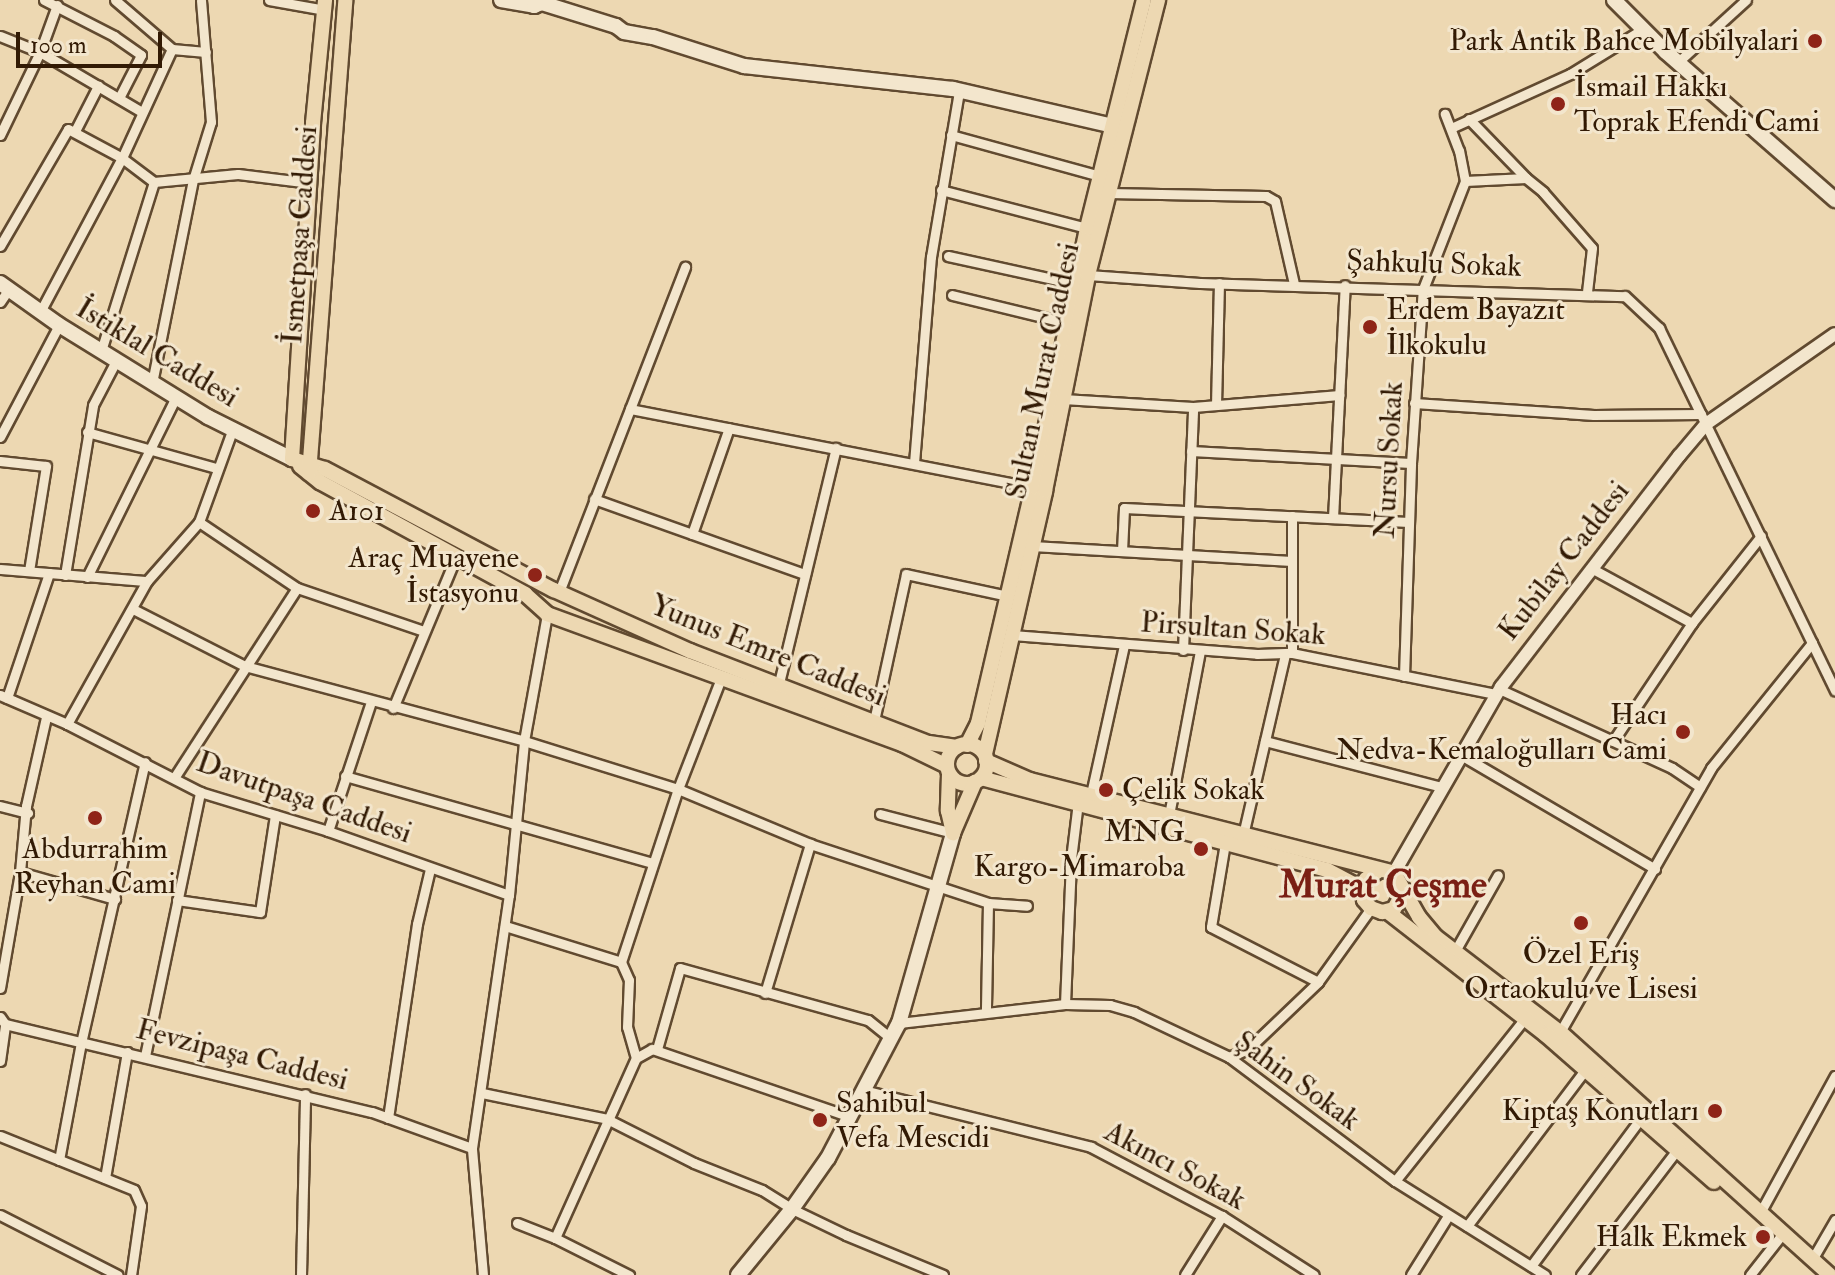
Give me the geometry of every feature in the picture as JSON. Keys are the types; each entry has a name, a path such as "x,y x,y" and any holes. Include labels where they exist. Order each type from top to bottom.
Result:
{"main road":[{"name":"İsmetpaşa Caddesi","path":"309,469 345,0"},
{"path":"501,0 534,6 542,3 616,26 643,38 653,37 744,66 874,82 882,79 1119,127 1144,0"},
{"name":"Sultan Murat Caddesi","path":"962,746 978,723 1100,176 1119,127 1158,0"},
{"path":"1614,0 1678,62 1834,196"},
{"name":"İsmetpaşa Caddesi","path":"292,459 325,5"},
{"name":"Sultan Murat Caddesi","path":"985,757 1108,193 1119,127"},
{"path":"310,183 329,184"},
{"name":"İstiklal Caddesi","path":"3,292 176,397 292,459"},
{"path":"301,315 320,318"},
{"path":"292,459 456,557 525,594 547,612 902,744 947,769 965,783 978,780 1169,815 1387,872 1404,891 1419,917 1455,951 1560,1032 1830,1275"},
{"name":"Yunus Emre Caddesi","path":"309,469 325,469 559,592 690,651 929,743 962,746"},
{"path":"546,591 559,592 567,604 564,613 547,612 539,598 546,591"},
{"path":"953,833 948,811 947,769 962,746 976,746 985,757 1030,780 1225,843 1327,870 1362,889"},
{"path":"738,1275 792,1209 828,1158 899,1023 953,833 978,780 985,757"},
{"path":"1387,872 1366,879 1362,889 1364,900 1371,908 1388,912 1525,1018 1676,1151 1780,1237 1819,1275"},
{"path":"1388,912 1400,904 1404,891"}],"street":[{"path":"44,0 141,55 119,98"},
{"path":"115,0 172,49 206,52"},
{"path":"152,383 193,180 211,122 201,0"},
{"path":"276,1 325,5"},
{"path":"1678,62 1744,1"},
{"path":"0,135 40,52 57,5"},
{"path":"1451,128 1570,74 1643,29"},
{"path":"0,36 40,52 142,112"},
{"path":"40,312 122,158 172,49"},
{"path":"75,131 98,86"},
{"path":"914,463 931,257 958,92"},
{"path":"1445,114 1465,181 1526,178"},
{"path":"1469,119 1592,248 1587,292"},
{"path":"0,246 68,129 122,158 154,182 238,174 310,183"},
{"path":"951,135 1100,176"},
{"name":"Nursu Sokak","path":"1404,676 1411,463 1423,289 1465,181"},
{"path":"101,351 154,182"},
{"path":"941,190 1087,228"},
{"path":"1108,193 1266,196 1275,201 1294,284"},
{"path":"948,256 1075,284"},
{"path":"559,592 685,267"},
{"name":"Şahkulu Sokak","path":"1088,275 1219,283 1587,292 1625,296 1659,328 1835,691"},
{"path":"1216,405 1219,283"},
{"path":"1333,518 1345,285"},
{"path":"952,295 1067,323"},
{"path":"0,437 59,325"},
{"name":"Kubilay Caddesi","path":"1387,872 1498,692 1704,419 1835,334"},
{"path":"65,575 93,405 116,361"},
{"path":"1063,399 1193,407 1340,395"},
{"path":"87,577 176,397"},
{"path":"1414,403 1704,419"},
{"path":"1183,650 1193,407"},
{"path":"630,409 1033,487"},
{"path":"67,724 147,581 199,522 233,428"},
{"path":"692,534 729,428"},
{"path":"87,432 216,468"},
{"path":"779,683 836,448"},
{"path":"1191,451 1411,463"},
{"path":"0,461 46,466 29,571"},
{"path":"594,499 805,574"},
{"path":"1122,551 1124,508 1409,522"},
{"path":"1243,835 1288,654 1292,516"},
{"path":"199,522 297,588 424,631"},
{"path":"1613,741 1692,623 1761,536"},
{"path":"1032,546 1292,561"},
{"path":"393,708 456,557"},
{"path":"1591,568 1692,623"},
{"path":"0,569 147,581"},
{"path":"3,697 49,573"},
{"path":"874,721 906,574 1008,596"},
{"path":"174,778 297,588"},
{"path":"133,609 245,666 524,741 678,789 810,844 988,903 1027,906"},
{"path":"483,1275 472,1148 509,895 524,741 547,612"},
{"name":"Pirsultan Sokak","path":"1012,635 1183,650 1288,654 1498,692 1672,768 1700,787"},
{"path":"1560,1032 1720,755 1812,643"},
{"path":"1065,1004 1071,859 1124,645"},
{"path":"1169,815 1200,651"},
{"path":"636,1058 627,1027 629,980 621,962 678,789 721,678"},
{"name":"Davutpaşa Caddesi","path":"3,697 67,724 200,792 328,831 509,895"},
{"path":"328,831 371,702"},
{"path":"0,988 46,717"},
{"path":"1265,741 1442,787"},
{"path":"1461,755 1655,869"},
{"path":"59,1160 81,1043 145,762"},
{"path":"345,776 653,863"},
{"path":"145,1056 200,792"},
{"path":"0,806 28,813"},
{"path":"880,814 953,833"},
{"path":"177,900 260,912 275,815"},
{"path":"1225,843 1211,927 1318,982"},
{"path":"765,993 810,844"},
{"path":"388,1118 417,924 430,869"},
{"path":"20,872 115,899"},
{"path":"1455,951 1498,875"},
{"path":"986,1012 988,903"},
{"path":"1229,1057 1248,1049 1318,982 1371,908"},
{"path":"505,926 621,962"},
{"path":"657,1049 680,968 868,1020 890,1038"},
{"name":"Şahin Sokak","path":"899,1023 1065,1004 1110,1005 1134,1012 1229,1057 1395,1181 1545,1275"},
{"path":"1395,1181 1525,1018"},
{"path":"0,1061 2,1020"},
{"name":"Fevzipaşa Caddesi","path":"2,1020 81,1043 305,1094 388,1118 472,1148"},
{"path":"555,1238 636,1058 657,1049 848,1116"},
{"path":"105,1178 127,1052"},
{"path":"1467,1226 1585,1070"},
{"path":"1761,1211 1835,1076"},
{"name":"Akıncı Sokak","path":"863,1090 1091,1147 1222,1216 1314,1275"},
{"path":"482,1093 607,1119 694,1163 762,1190 792,1209 943,1275"},
{"path":"301,1275 305,1094"},
{"path":"1531,1266 1640,1119"},
{"path":"0,1136 134,1190 141,1206 131,1275"},
{"path":"1581,1275 1676,1151"},
{"path":"0,1215 118,1275"},
{"path":"1185,1275 1222,1216"},
{"path":"1411,1275 1448,1216"},
{"path":"1813,1258 1835,1220"},
{"path":"517,1223 629,1275"},
{"path":"1750,1275 1780,1237"}],"place":[{"name":"Park Antik Bahce Mobilyalari","path":"1815,41"},
{"name":"İsmail Hakkı Toprak Efendi Cami","path":"1558,104"},
{"name":"Erdem Bayazıt İlkokulu","path":"1370,327"},
{"name":"A101","path":"313,511"},
{"name":"Araç Muayene İstasyonu","path":"535,575"},
{"name":"Hacı Nedva-Kemaloğulları Cami","path":"1683,732"},
{"name":"Çelik Sokak","path":"1106,790"},
{"name":"Abdurrahim Reyhan Cami","path":"95,818"},
{"name":"MNG Kargo-Mimaroba","path":"1201,849"},
{"name":"Özel Eriş Ortaokulu ve Lisesi","path":"1581,923"},
{"name":"Kiptaş Konutları","path":"1715,1111"},
{"name":"Sahibul Vefa Mescidi","path":"820,1120"},
{"name":"Halk Ekmek","path":"1763,1237"}],"district":[{"name":"Murat Çeşme","path":"1383,886"}]}
